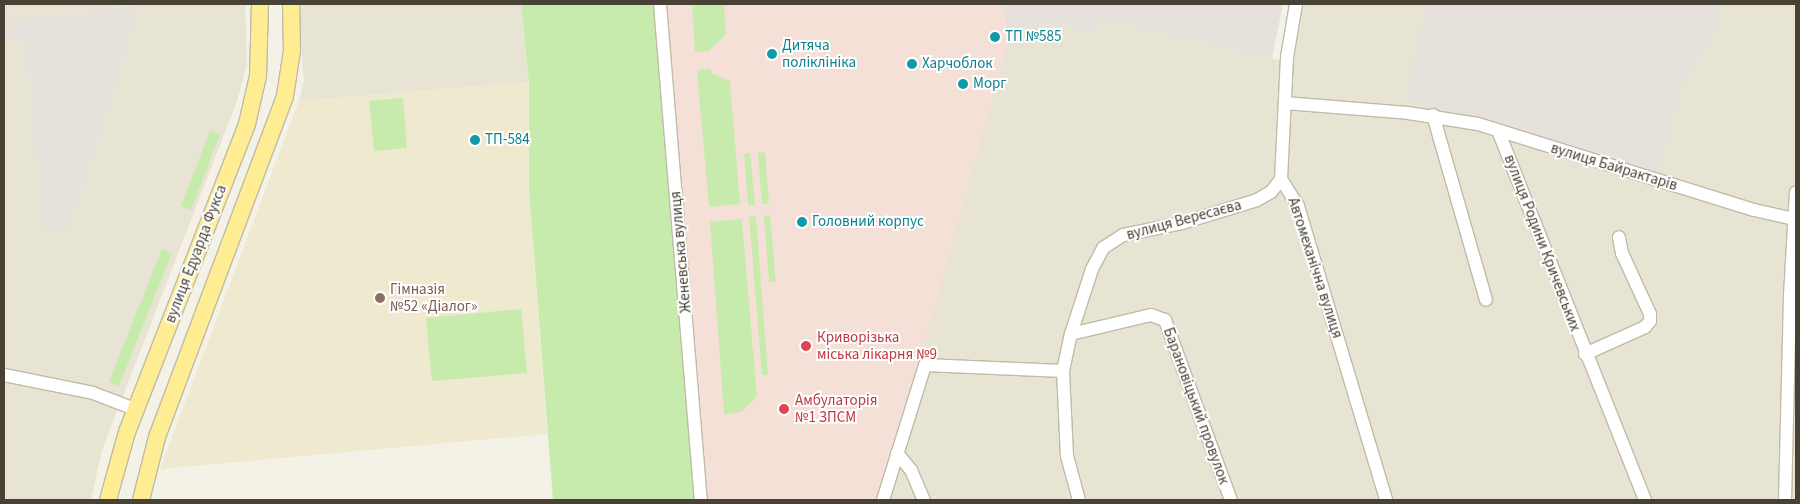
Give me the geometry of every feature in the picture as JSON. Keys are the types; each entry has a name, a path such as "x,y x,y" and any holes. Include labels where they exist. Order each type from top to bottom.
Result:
{"main road":[{"name":"вулиця Едуарда Фукса","path":"108,500 115,468 135,409 247,124 258,76 260,4"},
{"name":"вулиця Едуарда Фукса","path":"141,500 157,437 285,96 292,52 291,4"}],"street":[{"name":"Женевська вулиця","path":"660,4 701,500"},
{"name":"Автомеханічна вулиця","path":"1296,4 1287,56 1281,179 1298,206 1386,500"},
{"name":"вулиця Байрактарів","path":"1285,103 1433,115 1478,124 1795,219"},
{"path":"1433,115 1486,300"},
{"name":"вулиця Родини Кричевських","path":"1500,132 1585,354 1645,500"},
{"name":"вулиця Вересаєва","path":"1079,500 1067,456 1063,371 1071,334 1092,269 1103,248 1112,240 1257,200 1271,192 1281,179"},
{"path":"1785,500 1792,373 1796,192"},
{"path":"1585,354 1645,327 1650,321 1650,314 1622,252 1619,237"},
{"name":"Барановіцький провулок","path":"1071,334 1151,315 1165,320 1231,500"},
{"path":"883,500 925,365 1063,371"},
{"path":"4,375 93,393 135,409"},
{"path":"897,452 911,470 924,500"}],"shaded area":[{"path":"4,4 245,4 247,64 237,101 102,450 91,500 4,500 4,42 24,40 43,228 70,228 134,27 130,6 4,21"},
{"path":"297,4 521,4 529,82 299,101 304,80"},
{"name":"Криворізька міська лікарня №9","path":"660,4 1003,4 1007,39 1004,58 881,500 701,500"},
{"path":"1003,4 1283,4 1272,59 1101,19 1094,34 1054,23 1040,43 1007,39"},
{"path":"1296,4 1796,4 1796,500 881,500 1007,39 1040,43 1054,23 1094,34 1101,19 1286,62"},
{"path":"1426,4 1718,4 1722,19 1683,85 1656,172 1405,99"},
{"path":"131,6 134,27 70,228 43,229 24,40 4,42 4,21"},
{"name":"Гімназія №52 «Діалог»","path":"529,82 529,190 547,434 160,469 299,101"}],"green space":[{"path":"521,4 660,4 701,500 553,500 529,190 529,82"},
{"path":"692,4 724,4 726,34 709,51 695,52"},
{"path":"710,69 713,74 730,81 740,204 709,207 697,70"},
{"path":"403,98 407,148 374,151 369,101"},
{"path":"210,131 220,134 191,210 181,206"},
{"path":"765,152 769,203 762,204 758,153"},
{"path":"750,153 755,205 748,205 744,154"},
{"path":"770,215 776,282 769,282 764,216"},
{"path":"756,216 768,375 762,375 749,217"},
{"path":"742,219 757,397 741,412 724,414 710,222"},
{"path":"162,249 172,253 119,386 109,382"},
{"path":"521,309 527,373 432,381 426,318"}],"place":[{"name":"ТП №585","path":"995,37"},
{"name":"Дитяча поліклініка","path":"772,54"},
{"name":"Харчоблок","path":"912,64"},
{"name":"Морг","path":"963,84"},
{"name":"ТП-584","path":"475,140"},
{"name":"Головний корпус","path":"802,222"},
{"name":"Гімназія №52 «Діалог»","path":"380,298"},
{"name":"Криворізька міська лікарня №9","path":"806,346"},
{"name":"Амбулаторія №1 ЗПСМ","path":"784,409"}]}
